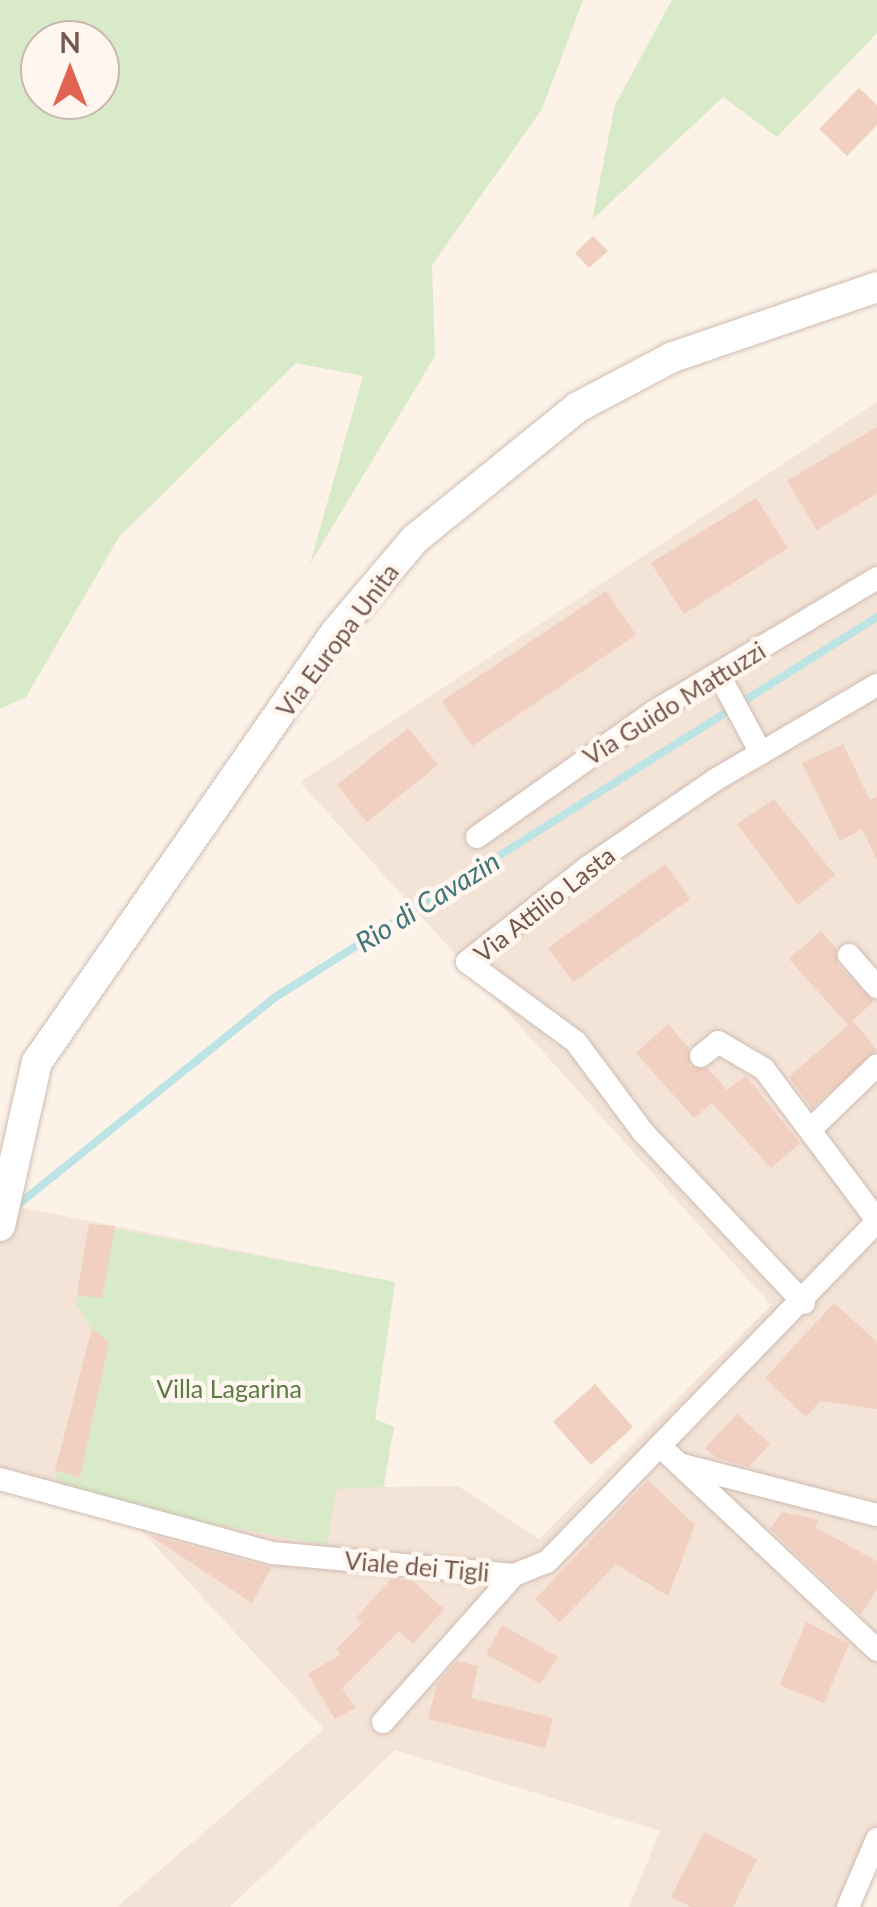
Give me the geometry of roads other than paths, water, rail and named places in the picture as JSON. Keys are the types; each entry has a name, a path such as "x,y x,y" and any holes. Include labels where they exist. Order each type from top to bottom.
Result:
{"main road":[{"name":"Via Europa Unita","path":"3,1214 37,1062 336,632 415,539 578,407 673,357 877,287"}],"street":[{"name":"Via Guido Mattuzzi","path":"478,838 572,766 877,578"},
{"path":"719,675 761,753"},
{"name":"Via Attilio Lasta","path":"804,1303 643,1132 576,1042 466,962 588,867 761,753 877,685"},
{"path":"849,955 877,987"},
{"name":"Viale dei Tigli","path":"0,1479 272,1553 514,1575 547,1562 804,1303 877,1220 764,1069 718,1042 701,1056"},
{"path":"810,1130 877,1065"},
{"path":"662,1448 877,1650"},
{"path":"680,1464 877,1515"},
{"path":"383,1722 514,1575"},
{"path":"848,1907 877,1839"}],"waterway":[{"name":"Rio di Cavazin","path":"9,1212 274,998 877,617"}],"park label":[{"name":"Villa Lagarina","path":"229,1388"}]}
